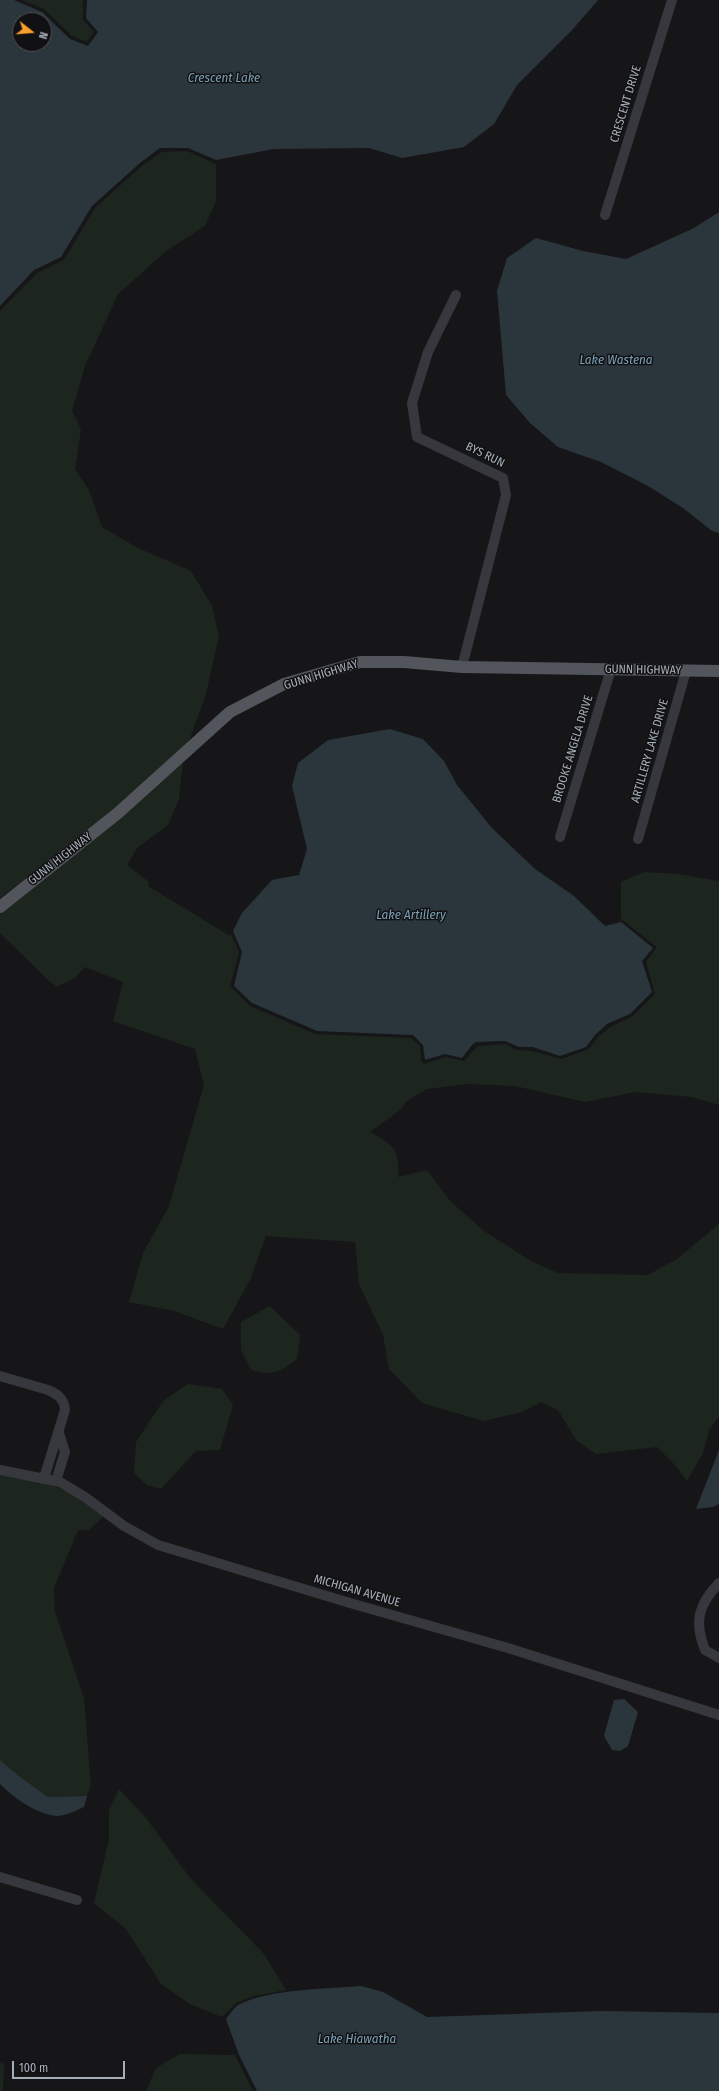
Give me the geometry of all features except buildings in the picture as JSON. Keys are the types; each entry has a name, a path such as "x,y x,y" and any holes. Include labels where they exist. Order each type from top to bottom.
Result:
{"main road":[{"name":"GUNN HIGHWAY","path":"0,907 118,813 230,712 284,684 360,662 404,662 462,667 719,671"}],"street":[{"name":"CRESCENT DRIVE","path":"605,215 672,0"},
{"name":"BYS RUN","path":"456,295 428,352 412,403 418,437 503,478 506,495 462,667"},
{"name":"BROOKE ANGELA DRIVE","path":"560,837 611,669"},
{"name":"ARTILLERY LAKE DRIVE","path":"638,839 686,671"},
{"path":"0,1376 48,1390 60,1397 65,1410 44,1478"},
{"path":"56,1481 65,1452 59,1433"},
{"name":"MICHIGAN AVENUE","path":"0,1470 56,1481 85,1497 124,1526 158,1545 350,1603 508,1648 719,1715"},
{"path":"719,1583 709,1593 697,1624 704,1650 719,1658"},
{"path":"0,1877 77,1900"}],"shaded area":[{"path":"22,0 83,0 83,20 94,32 87,42 72,36 52,17 52,12 47,12 44,9"},
{"path":"187,151 216,164 216,201 205,226 166,251 118,294 85,366 72,411 81,429 75,469 89,490 102,527 138,548 191,571 212,606 219,636 206,694 188,744 115,810 0,898 0,311 37,273 64,260 95,208 143,165 162,152"},
{"path":"183,761 179,799 168,825 137,848 127,865 149,882 148,886 230,936 231,934 239,952 230,986 250,1006 315,1034 411,1038 420,1046 421,1061 424,1064 446,1057 464,1061 478,1046 505,1044 517,1050 532,1051 562,1059 589,1049 598,1037 610,1027 633,1016 655,994 646,962 657,947 621,919 621,882 644,872 679,874 719,881 719,1105 692,1097 635,1092 585,1102 515,1086 468,1084 427,1089 408,1100 399,1111 370,1132 393,1149 398,1160 398,1177 427,1170 450,1201 484,1231 531,1261 558,1273 648,1275 677,1259 719,1224 719,1417 709,1430 703,1453 687,1481 675,1465 657,1447 596,1454 576,1440 558,1410 541,1402 522,1412 484,1421 422,1403 389,1369 383,1335 359,1284 355,1242 266,1236 250,1280 223,1329 174,1311 129,1302 143,1253 169,1206 204,1085 195,1049 113,1021 123,982 85,967 76,977 57,987 0,933 0,909"},
{"path":"270,1306 300,1335 297,1359 281,1370 265,1373 251,1370 241,1350 241,1322"},
{"path":"188,1384 222,1389 233,1405 220,1450 196,1451 161,1489 147,1485 134,1473 136,1442 163,1401"},
{"path":"0,1474 41,1481 71,1493 104,1516 89,1530 78,1530 54,1588 55,1612 84,1698 91,1785 87,1796 48,1797 0,1760"},
{"path":"119,1789 146,1818 191,1879 264,1954 286,1990 254,1996 236,2003 222,2017 190,2004 161,1984 126,1929 94,1903 109,1839 109,1810"},
{"path":"180,2054 235,2055 253,2091 146,2091 156,2068"},
{"path":"0,2062 4,2064 3,2091 0,2091"}],"water":[{"name":"Crescent Lake","path":"0,0 14,0 42,12 12,12 12,52 52,52 52,22 70,39 88,46 98,32 86,18 87,0 598,0 573,29 517,85 494,124 464,147 402,158 369,148 274,149 216,160 188,148 160,148 140,163 92,206 61,257 34,270 0,306"},
{"name":"Lake Wastena","path":"719,212 719,533 712,531 683,508 648,486 601,462 558,447 530,423 506,395 497,291 507,258 536,238 583,251 626,259 694,228"},
{"name":"Lake Artillery","path":"390,729 423,739 444,761 457,785 492,828 535,869 574,896 605,926 621,922 653,948 642,961 652,992 630,1014 607,1024 595,1035 586,1047 560,1056 533,1047 519,1047 505,1041 476,1042 462,1058 445,1054 425,1060 423,1045 413,1035 317,1031 252,1003 234,986 242,952 233,931 242,913 272,880 299,875 307,849 292,786 298,763 328,740"},
{"path":"719,1450 719,1504 713,1507 696,1509"},
{"path":"624,1699 638,1712 628,1746 620,1751 612,1750 604,1736 614,1700"},
{"path":"0,1760 48,1797 87,1796 84,1807 60,1816 49,1815 33,1809 12,1795 0,1784"},
{"name":"Lake Hiawatha","path":"361,1986 383,1992 427,2017 602,2011 719,2013 719,2091 257,2091 239,2055 226,2019 235,2008 238,2005 251,2000 281,1993"}]}
